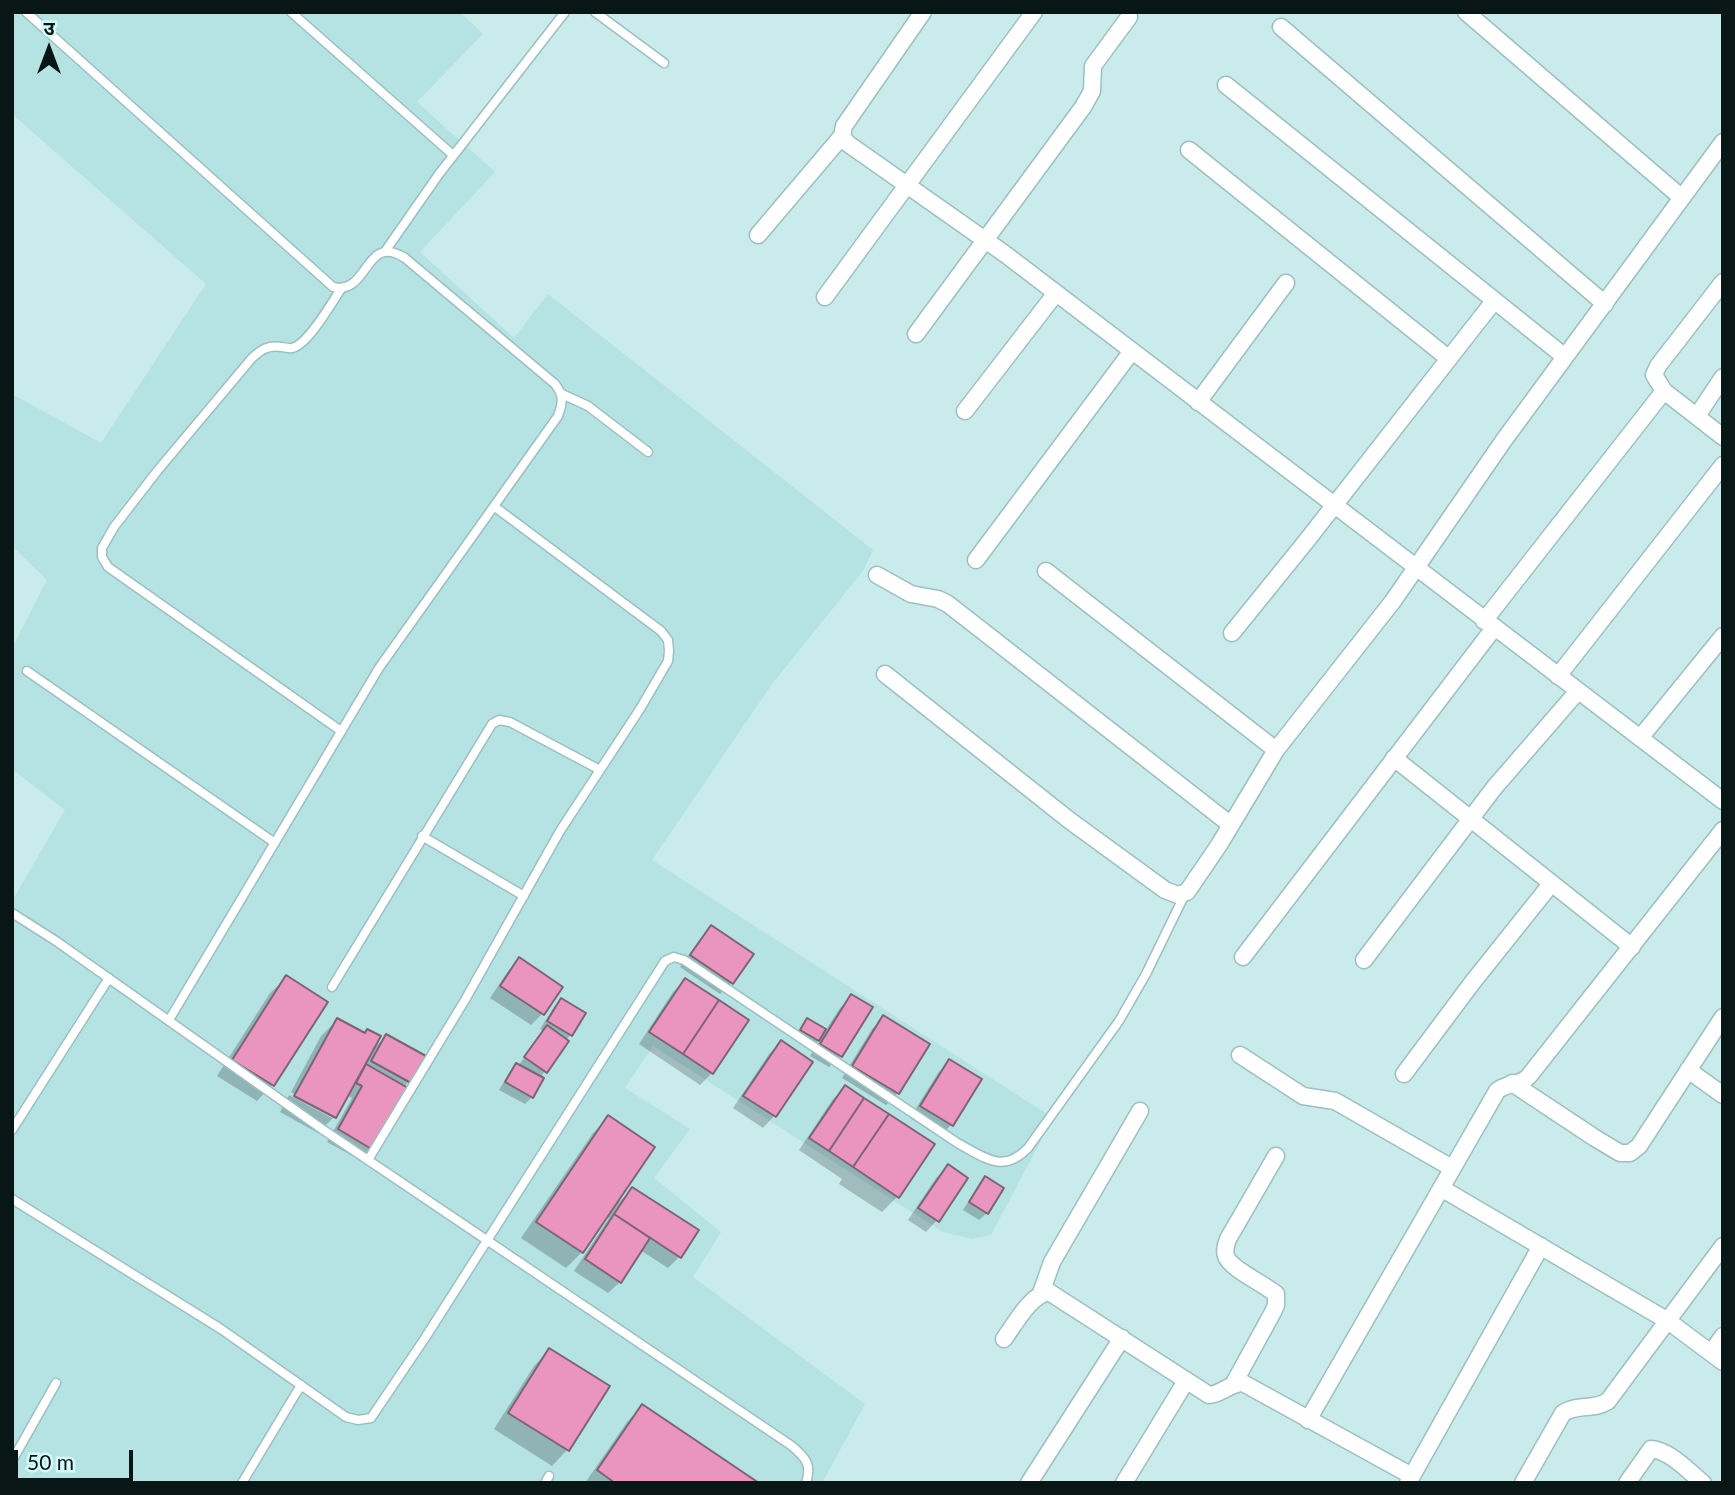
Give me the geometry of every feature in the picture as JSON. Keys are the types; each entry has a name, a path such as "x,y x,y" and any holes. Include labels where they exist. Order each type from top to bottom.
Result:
{"street":[{"path":"758,235 842,136 853,110 923,12"},
{"path":"825,297 1034,12"},
{"path":"1466,12 1682,198"},
{"path":"916,334 1083,107 1092,91 1093,66 1129,17"},
{"path":"1281,27 1605,304"},
{"path":"1226,85 1565,357"},
{"path":"842,136 847,143 1056,293 1442,589 1721,797"},
{"path":"885,674 1069,820 1165,890 1178,895 1187,892 1276,750 1393,601 1504,440 1723,142"},
{"path":"1189,150 1448,358"},
{"path":"1723,282 1658,366 1654,375 1664,391 1723,437"},
{"path":"1198,402 1286,283"},
{"path":"965,411 1056,293"},
{"path":"1232,633 1494,301"},
{"path":"976,560 1132,351"},
{"path":"1697,416 1723,377"},
{"path":"1243,957 1394,758 1489,624 1664,391"},
{"path":"1558,676 1723,465"},
{"path":"1046,571 1276,750"},
{"path":"877,575 911,594 938,599 948,604 1231,825"},
{"path":"1640,738 1723,635"},
{"path":"1364,960 1470,819 1578,691"},
{"path":"1394,758 1632,947"},
{"path":"1308,1420 1497,1091 1505,1085 1522,1083 1529,1076 1723,830"},
{"path":"1404,1074 1551,884"},
{"path":"1512,1083 1620,1153 1630,1153 1639,1146 1723,1017"},
{"path":"1240,1055 1303,1096 1335,1101 1452,1168"},
{"path":"1688,1070 1723,1095"},
{"path":"1004,1339 1041,1293 1052,1262 1140,1111"},
{"path":"1041,1293 1049,1292 1057,1296 1209,1395 1218,1394 1234,1383 1276,1305 1276,1294 1227,1260 1224,1252 1228,1239 1276,1156"},
{"path":"1441,1188 1668,1321 1717,1358 1723,1336"},
{"path":"1234,1383 1243,1383 1256,1389 1410,1480 1541,1247"},
{"path":"1523,1483 1563,1413 1572,1408 1600,1407 1608,1401 1723,1247"},
{"path":"1028,1483 1122,1338"},
{"path":"1124,1483 1186,1381"},
{"path":"1627,1483 1651,1449 1669,1455 1696,1481"}],"lane":[{"path":"26,12 322,278 333,287 341,289"},
{"path":"291,12 453,155"},
{"path":"341,731 108,567 102,557 102,548 114,527 158,470 252,358 271,346 292,349 300,344 341,289 351,285 377,256 386,250 453,155 565,12"},
{"path":"595,12 664,63"},
{"path":"169,1020 379,668 495,507 558,416 563,403 562,394 555,384 405,258 386,250"},
{"path":"562,394 587,406 648,452"},
{"path":"368,1160 466,1000 560,831 668,662 668,640 661,631 495,507"},
{"path":"27,671 275,843"},
{"path":"332,986 492,724 499,720 510,722 600,770"},
{"path":"422,836 524,896"},
{"path":"12,1199 221,1329 346,1417 358,1420 371,1418 392,1390 664,961 674,957 684,960 960,1144 993,1161 1006,1163 1018,1158 1028,1148 1119,1021 1187,892"},
{"path":"12,913 485,1240 792,1446 804,1456 809,1466 806,1483"},
{"path":"12,1130 109,978"},
{"path":"12,1461 56,1383"},
{"path":"242,1483 300,1385"}],"shaded area":[{"path":"12,12 460,12 483,34 417,102 495,172 420,252 514,338 548,294 873,550 863,571 772,684 652,860 1053,1118 991,1235 972,1239 943,1232 653,1046 625,1088 690,1129 654,1178 721,1232 693,1277 865,1404 822,1483 12,1483 12,901 65,810 12,769 12,648 47,580 12,546 12,394 101,443 206,284 12,114"}],"building":[{"path":"711,925 754,954 733,984 690,955"},
{"path":"519,957 563,987 544,1015 500,986"},
{"path":"286,975 328,1002 274,1086 232,1060"},
{"path":"685,978 719,1000 683,1054 649,1032"},
{"path":"851,994 873,1007 842,1057 820,1044"},
{"path":"561,998 586,1013 572,1036 547,1021"},
{"path":"719,1000 749,1020 713,1074 683,1054"},
{"path":"883,1015 930,1044 899,1094 852,1066"},
{"path":"337,1018 365,1033 367,1029 381,1036 336,1118 294,1096"},
{"path":"807,1018 826,1029 819,1041 800,1030"},
{"path":"547,1025 569,1041 547,1073 524,1057"},
{"path":"386,1034 426,1056 411,1083 371,1061"},
{"path":"781,1040 813,1062 776,1117 743,1096"},
{"path":"949,1059 982,1079 953,1126 920,1106"},
{"path":"516,1063 544,1078 533,1098 505,1082"},
{"path":"366,1064 408,1088 373,1150 338,1129 362,1086 356,1083"},
{"path":"845,1085 864,1098 829,1151 809,1138"},
{"path":"864,1098 889,1114 853,1167 829,1151"},
{"path":"889,1114 935,1144 899,1198 853,1167"},
{"path":"608,1115 655,1147 583,1253 536,1222"},
{"path":"948,1164 968,1178 939,1222 918,1208"},
{"path":"985,1176 1004,1188 988,1214 969,1202"},
{"path":"632,1187 699,1230 681,1258 614,1214"},
{"path":"614,1214 650,1238 621,1283 585,1259"},
{"path":"549,1348 610,1386 569,1451 508,1413"},
{"path":"642,1404 759,1483 615,1483 597,1470"}]}
